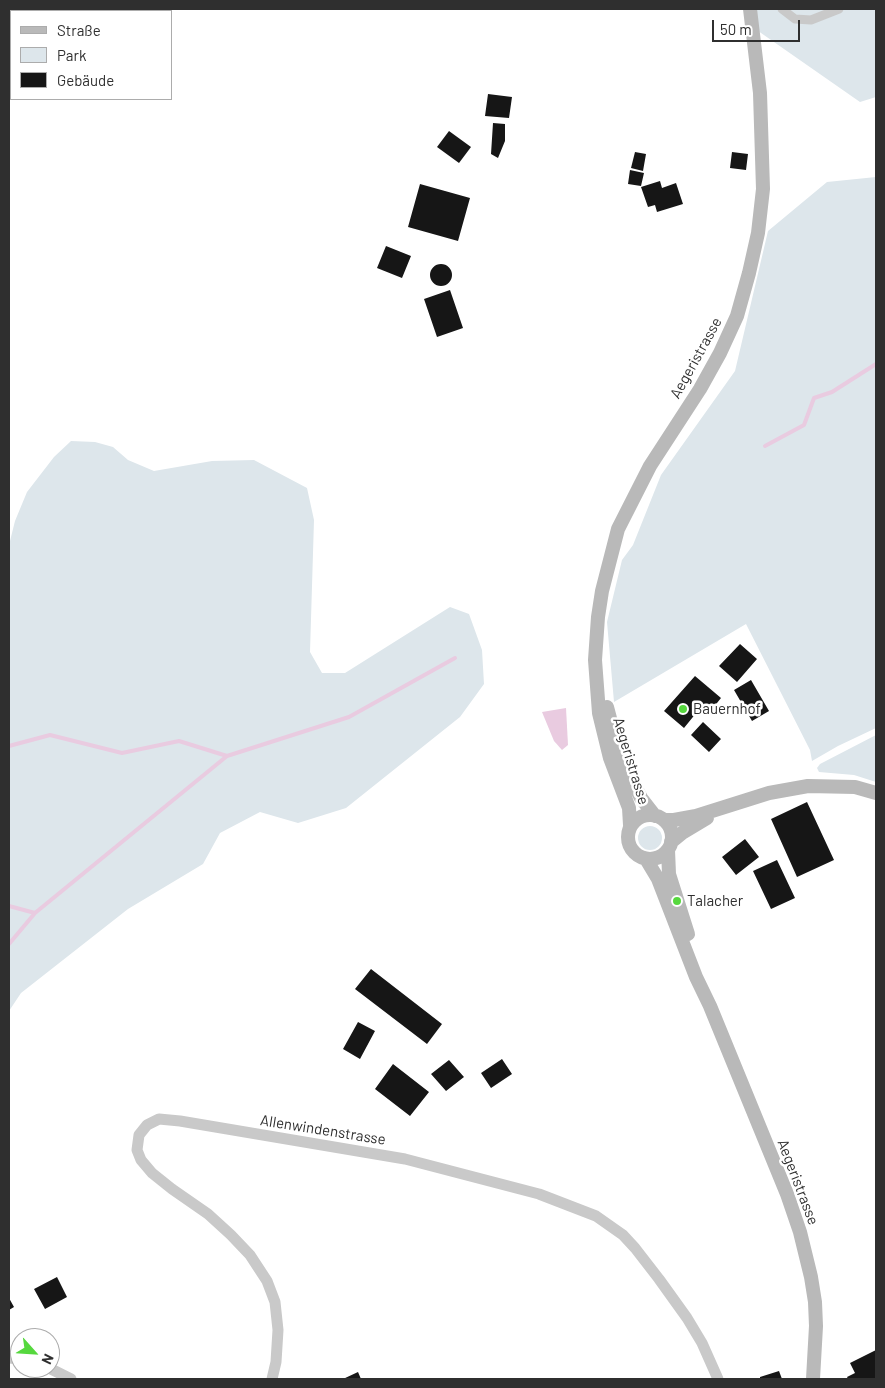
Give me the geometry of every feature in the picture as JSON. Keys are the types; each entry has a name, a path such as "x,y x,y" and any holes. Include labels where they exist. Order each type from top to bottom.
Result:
{"main road":[{"name":"Aegeristrasse","path":"727,807 691,827 658,858 646,859 637,856 628,845 629,808 610,758 599,712 595,660 602,591 618,528 650,466 700,389 720,353 737,316 749,273 758,233 763,189 760,93 750,9"},
{"name":"Aegeristrasse","path":"598,617 603,685 616,741 640,798 670,828 669,874 703,976 710,1006"},
{"name":"Aegeristrasse","path":"630,825 640,817 651,815 674,820 688,818 769,793 808,786 855,787 876,793"},
{"name":"Aegeristrasse","path":"646,859 658,879 696,977 710,1006 787,1194 800,1232 815,1302 816,1326 813,1379"}],"street":[{"path":"782,9 795,19 811,20 839,9"},
{"name":"Allenwindenstrasse","path":"272,1379 276,1362 278,1330 275,1302 267,1281 250,1255 231,1235 208,1214 152,1173 141,1160 137,1150 139,1135 147,1125 159,1120 180,1121 405,1159 539,1194 596,1216 623,1235 659,1279 702,1343 718,1379"}],"green space":[{"path":"750,9 876,9 876,97 860,102 751,26"},
{"path":"876,177 876,728 812,761 810,750 746,624 614,702 607,622 622,560 633,545 661,475 735,371 768,231 827,182"},
{"path":"71,441 95,442 113,447 128,460 154,471 212,461 254,460 307,488 314,520 310,652 322,673 345,673 450,607 469,614 482,650 484,684 460,717 346,808 298,823 260,812 220,833 203,864 128,909 21,993 9,1011 9,545 15,521 27,492 54,457"},
{"path":"876,735 876,782 854,775 819,772 817,768 820,764"},
{"path":"650,826 659,829 662,838 659,847 650,850 641,847 638,838 641,829"}],"shaded area":[{"path":"566,708 568,745 562,750 554,741 542,712"}],"building":[{"path":"488,94 512,97 509,118 485,116"},
{"path":"493,123 505,124 505,141 498,158 491,154"},
{"path":"449,131 471,147 459,163 437,147"},
{"path":"635,152 646,154 643,171 631,168"},
{"path":"732,152 748,154 746,170 730,168"},
{"path":"630,170 644,173 641,186 628,184"},
{"path":"660,181 662,188 676,183 683,204 657,212 655,205 648,207 641,187"},
{"path":"420,184 470,198 458,241 408,227"},
{"path":"386,246 411,256 402,278 377,268"},
{"path":"441,264 449,267 452,275 449,283 441,286 433,283 430,275 433,267"},
{"path":"450,290 463,328 437,337 424,299"},
{"path":"740,644 757,659 737,682 719,666"},
{"path":"695,676 721,698 709,713 701,707 684,728 664,711"},
{"path":"751,680 769,711 752,721 734,690"},
{"path":"703,722 721,739 709,752 691,735"},
{"path":"807,802 834,860 797,877 771,819"},
{"path":"745,839 759,857 736,875 722,857"},
{"path":"777,860 795,898 771,909 753,871"},
{"path":"371,969 442,1024 427,1044 355,989"},
{"path":"358,1022 375,1031 360,1059 343,1049"},
{"path":"502,1059 512,1074 491,1088 481,1073"},
{"path":"449,1060 464,1077 446,1091 431,1074"},
{"path":"393,1064 429,1092 410,1116 375,1089"},
{"path":"57,1277 67,1297 45,1309 34,1289"},
{"path":"9,1298 14,1307 9,1310"},
{"path":"876,1350 876,1379 848,1379 847,1377 855,1373 850,1363"},
{"path":"779,1371 782,1379 760,1379 760,1377"},
{"path":"358,1372 361,1379 343,1379"}],"waterway":[{"path":"765,446 804,425 814,398 832,392 876,364"},
{"path":"9,906 35,913 227,756 349,717 455,658"},
{"path":"9,746 50,735 122,753 179,741 227,756"},
{"path":"9,944 35,913"}],"place":[{"name":"Bauernhof","path":"683,709"},
{"name":"Talacher","path":"677,901"}]}
